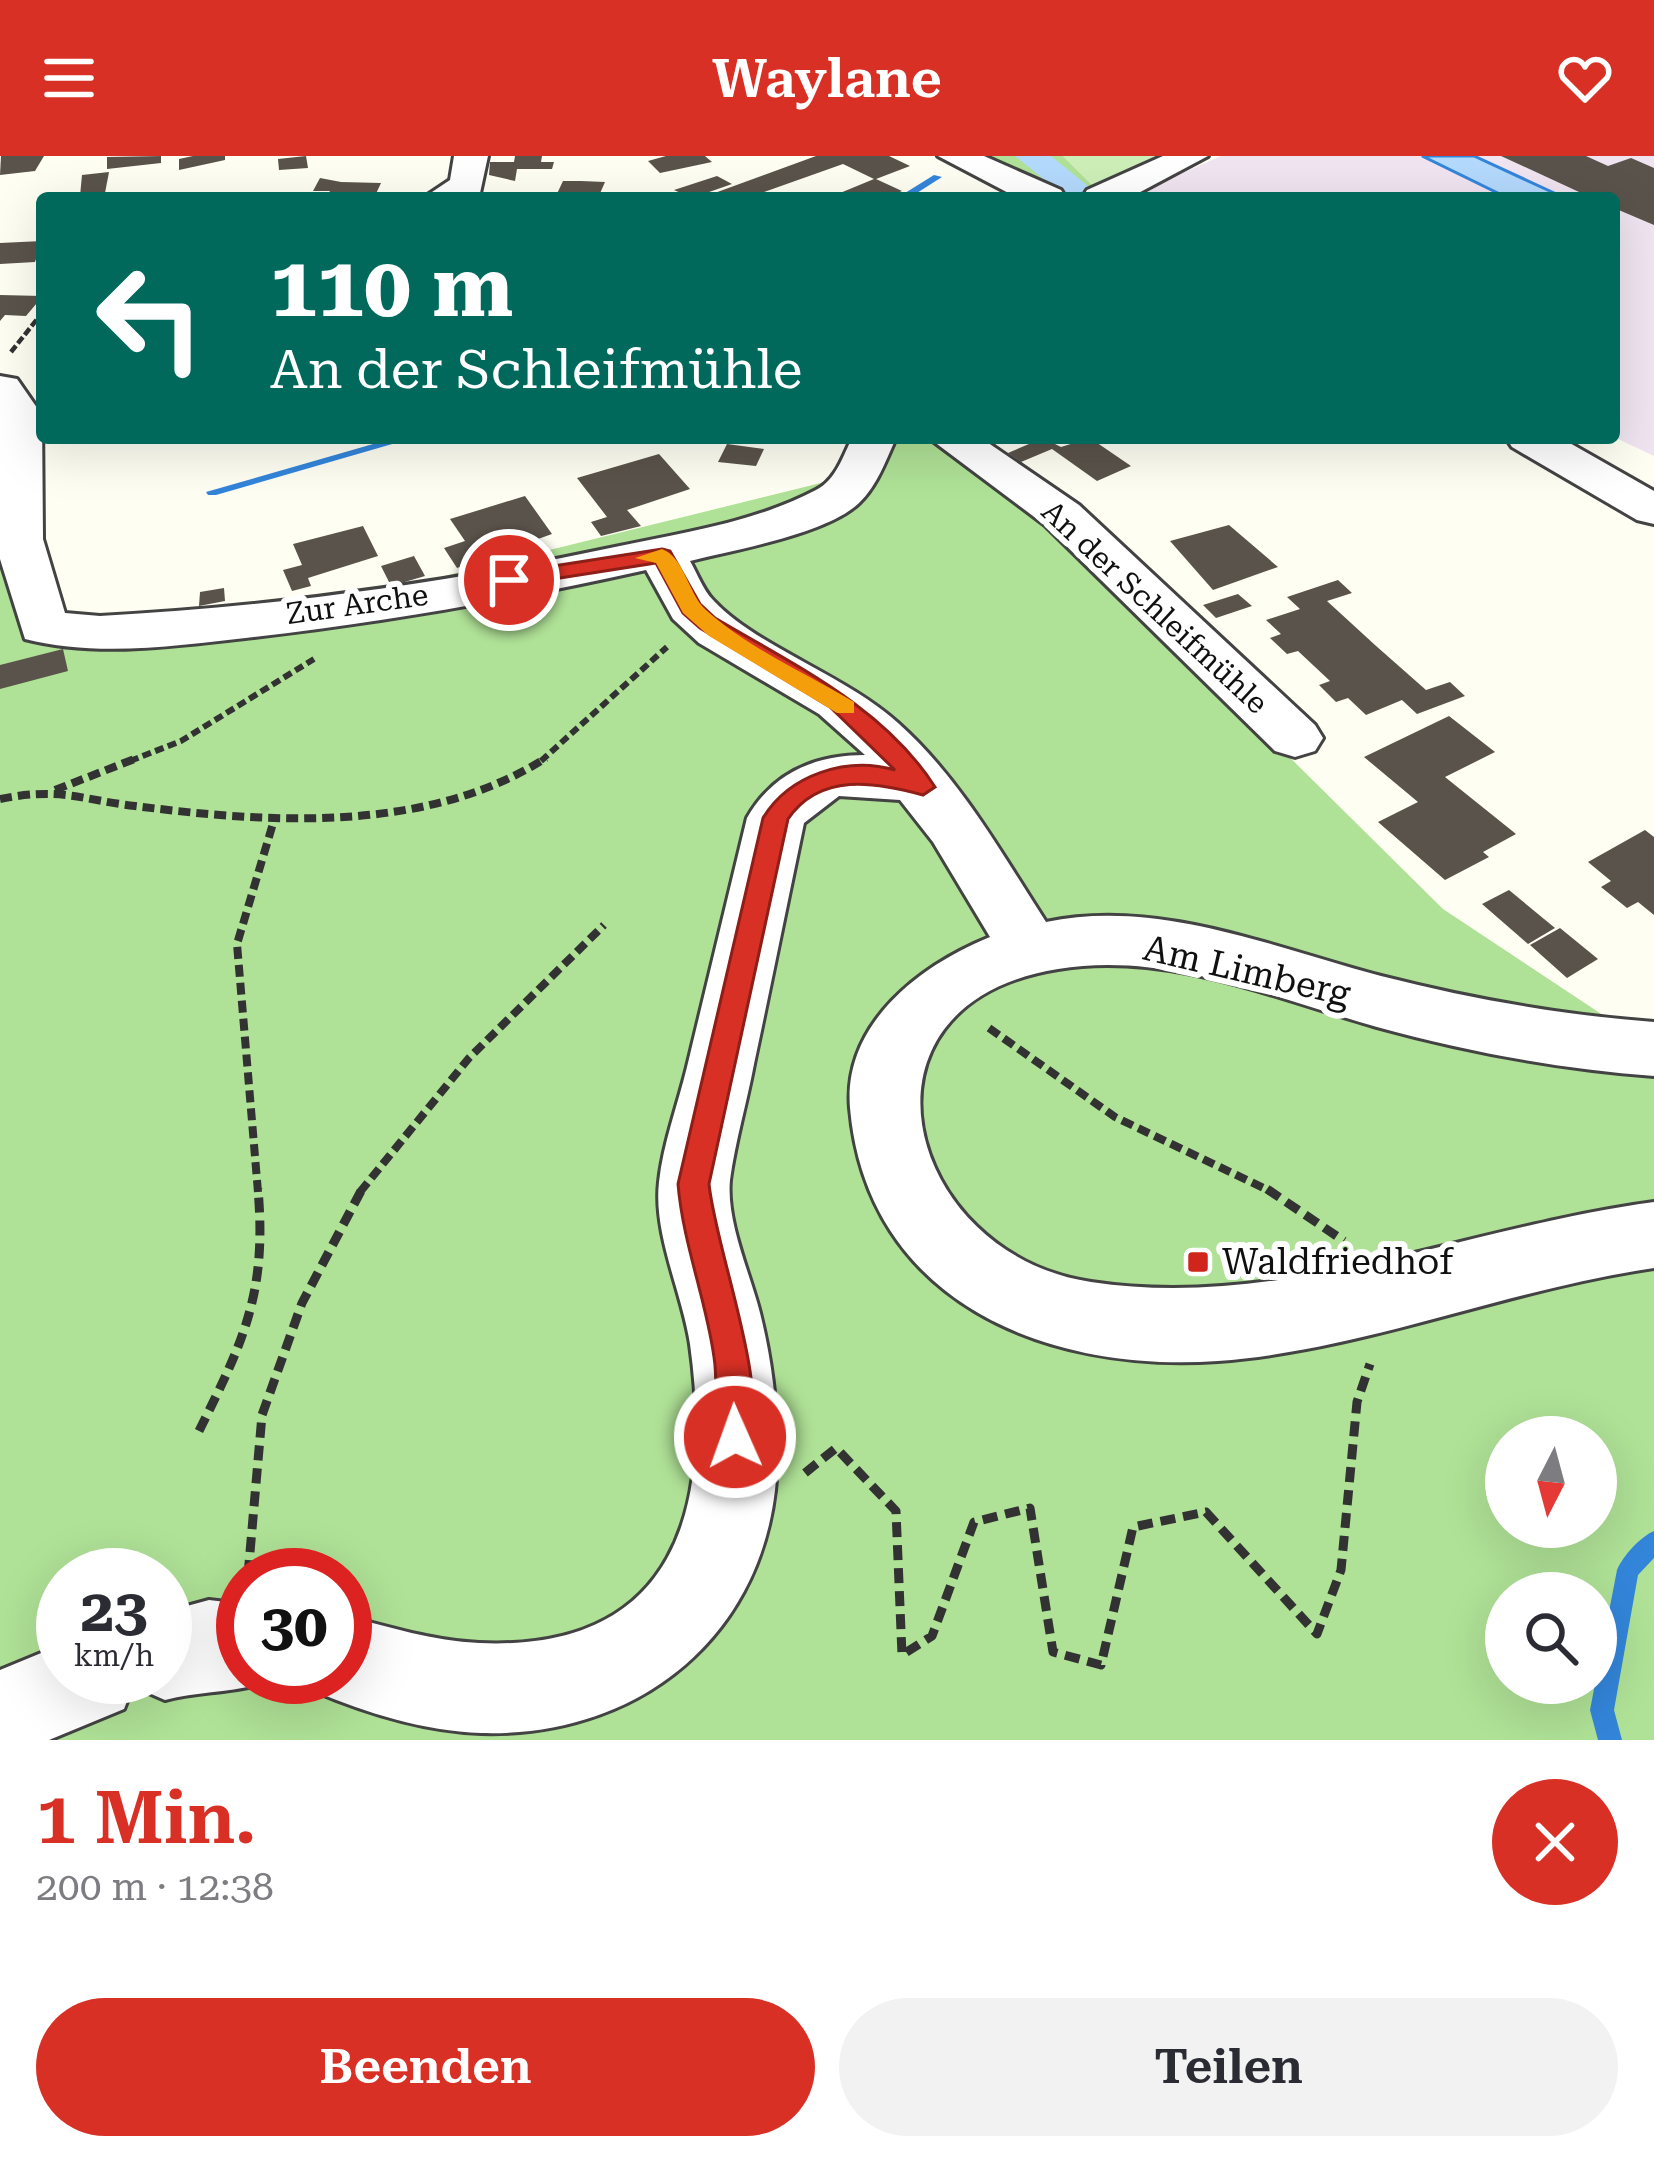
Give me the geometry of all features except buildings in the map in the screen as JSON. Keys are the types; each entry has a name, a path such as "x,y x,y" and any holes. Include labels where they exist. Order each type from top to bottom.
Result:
{"street":[{"path":"452,192 467,184 471,156"},
{"path":"955,156 1035,192"},
{"path":"1113,192 1191,156"},
{"name":"Zur Arche","path":"5,373 22,418 19,538 43,627 88,634 202,626 662,555 747,533 838,497 870,444"},
{"name":"An der Schleifmühle","path":"961,444 1062,515 1295,738"},
{"path":"1538,444 1654,510"},
{"path":"662,555 691,608 707,623 838,701 883,740 923,787 1029,949"},
{"path":"372,1667 436,1684 566,1682 628,1660 676,1624 710,1571 728,1528 735,1470 731,1358 698,1226 694,1184 776,818 790,797 845,773 877,773 923,787"},
{"name":"Am Limberg","path":"1654,1049 1570,1044 1487,1028 1160,946 1103,941 993,958 947,982 916,1011 898,1039 886,1076 884,1122 895,1168 923,1224 967,1268 1024,1298 1121,1324 1222,1324 1545,1251 1654,1234"},
{"path":"0,1715 36,1700"}],"path":[{"path":"5,373 36,323"},
{"path":"54,790 123,805 274,820 358,816 461,800 533,766 578,733 661,651 707,623"},
{"path":"0,799 54,790 181,741 319,656"},
{"path":"199,1431 248,1334 263,1248 237,944 274,820"},
{"path":"250,1548 262,1415 302,1303 366,1180 469,1058 604,925"},
{"path":"796,1490 807,1469 836,1448 896,1511 902,1655 932,1636 974,1522 1030,1508 1053,1652 1100,1665 1133,1527 1206,1512 1317,1634 1341,1570 1358,1402 1383,1325 1375,1293 1348,1244 1313,1214 1245,1174 1135,1128 1066,1086 992,1031 947,982"}],"shaded area":[{"path":"1221,156 1654,156 1654,456 1620,440 1620,192 1140,192"}],"green space":[{"path":"982,156 1063,156 1093,186 1056,190"},
{"path":"1063,156 1159,156 1093,186"},
{"path":"883,444 935,444 1001,484 1169,638 1443,909 1654,1049 1654,1740 0,1740 0,445 28,638 388,590 837,479"}],"water":[{"path":"1422,156 1474,156 1552,192 1496,192"}],"waterway":[{"path":"1031,156 1078,191"},
{"path":"912,192 937,177"},
{"path":"212,492 385,444"},
{"path":"1610,1740 1602,1710 1628,1570 1654,1542"}],"slow traffic":[{"path":"645,558 662,555 691,608 717,631 788,668 845,707"}],"place":[{"name":"Waldfriedhof","path":"1198,1262"}],"route":[{"path":"509,580 662,555 691,608 707,623 838,701 883,740 923,787 877,773 845,773 790,797 776,818 694,1184 698,1226 731,1358 735,1437"}]}
